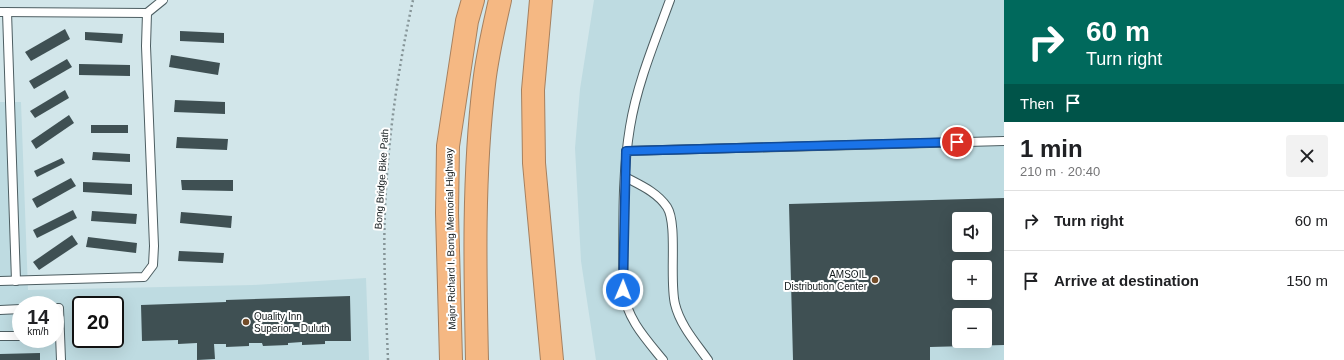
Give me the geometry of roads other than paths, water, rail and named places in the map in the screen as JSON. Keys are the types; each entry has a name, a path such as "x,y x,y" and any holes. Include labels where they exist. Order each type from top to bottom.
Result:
{"highway":[{"name":"Major Richard I. Bong Memorial Highway","path":"451,360 448,146 465,35 473,0"},
{"path":"477,360 474,235 477,169 484,82 500,0"},
{"path":"541,0 533,90 534,163 552,360"}],"lane":[{"path":"16,281 4,12 147,13 163,0"},
{"path":"663,360 640,333 630,316 625,303 623,290 625,177 626,151 635,103 670,0"},
{"path":"0,281 144,277 153,265 154,246 146,46 147,13"},
{"path":"626,151 1004,141"},
{"path":"625,177 658,197 668,208 671,219 672,286 675,305 686,330 708,360"},
{"path":"0,310 12,309"},
{"path":"0,336 12,336"},
{"path":"59,348 61,360"}],"place":[{"name":"AMSOIL Distribution Center","path":"875,280"},
{"name":"Quality Inn Superior - Duluth","path":"246,322"}]}
